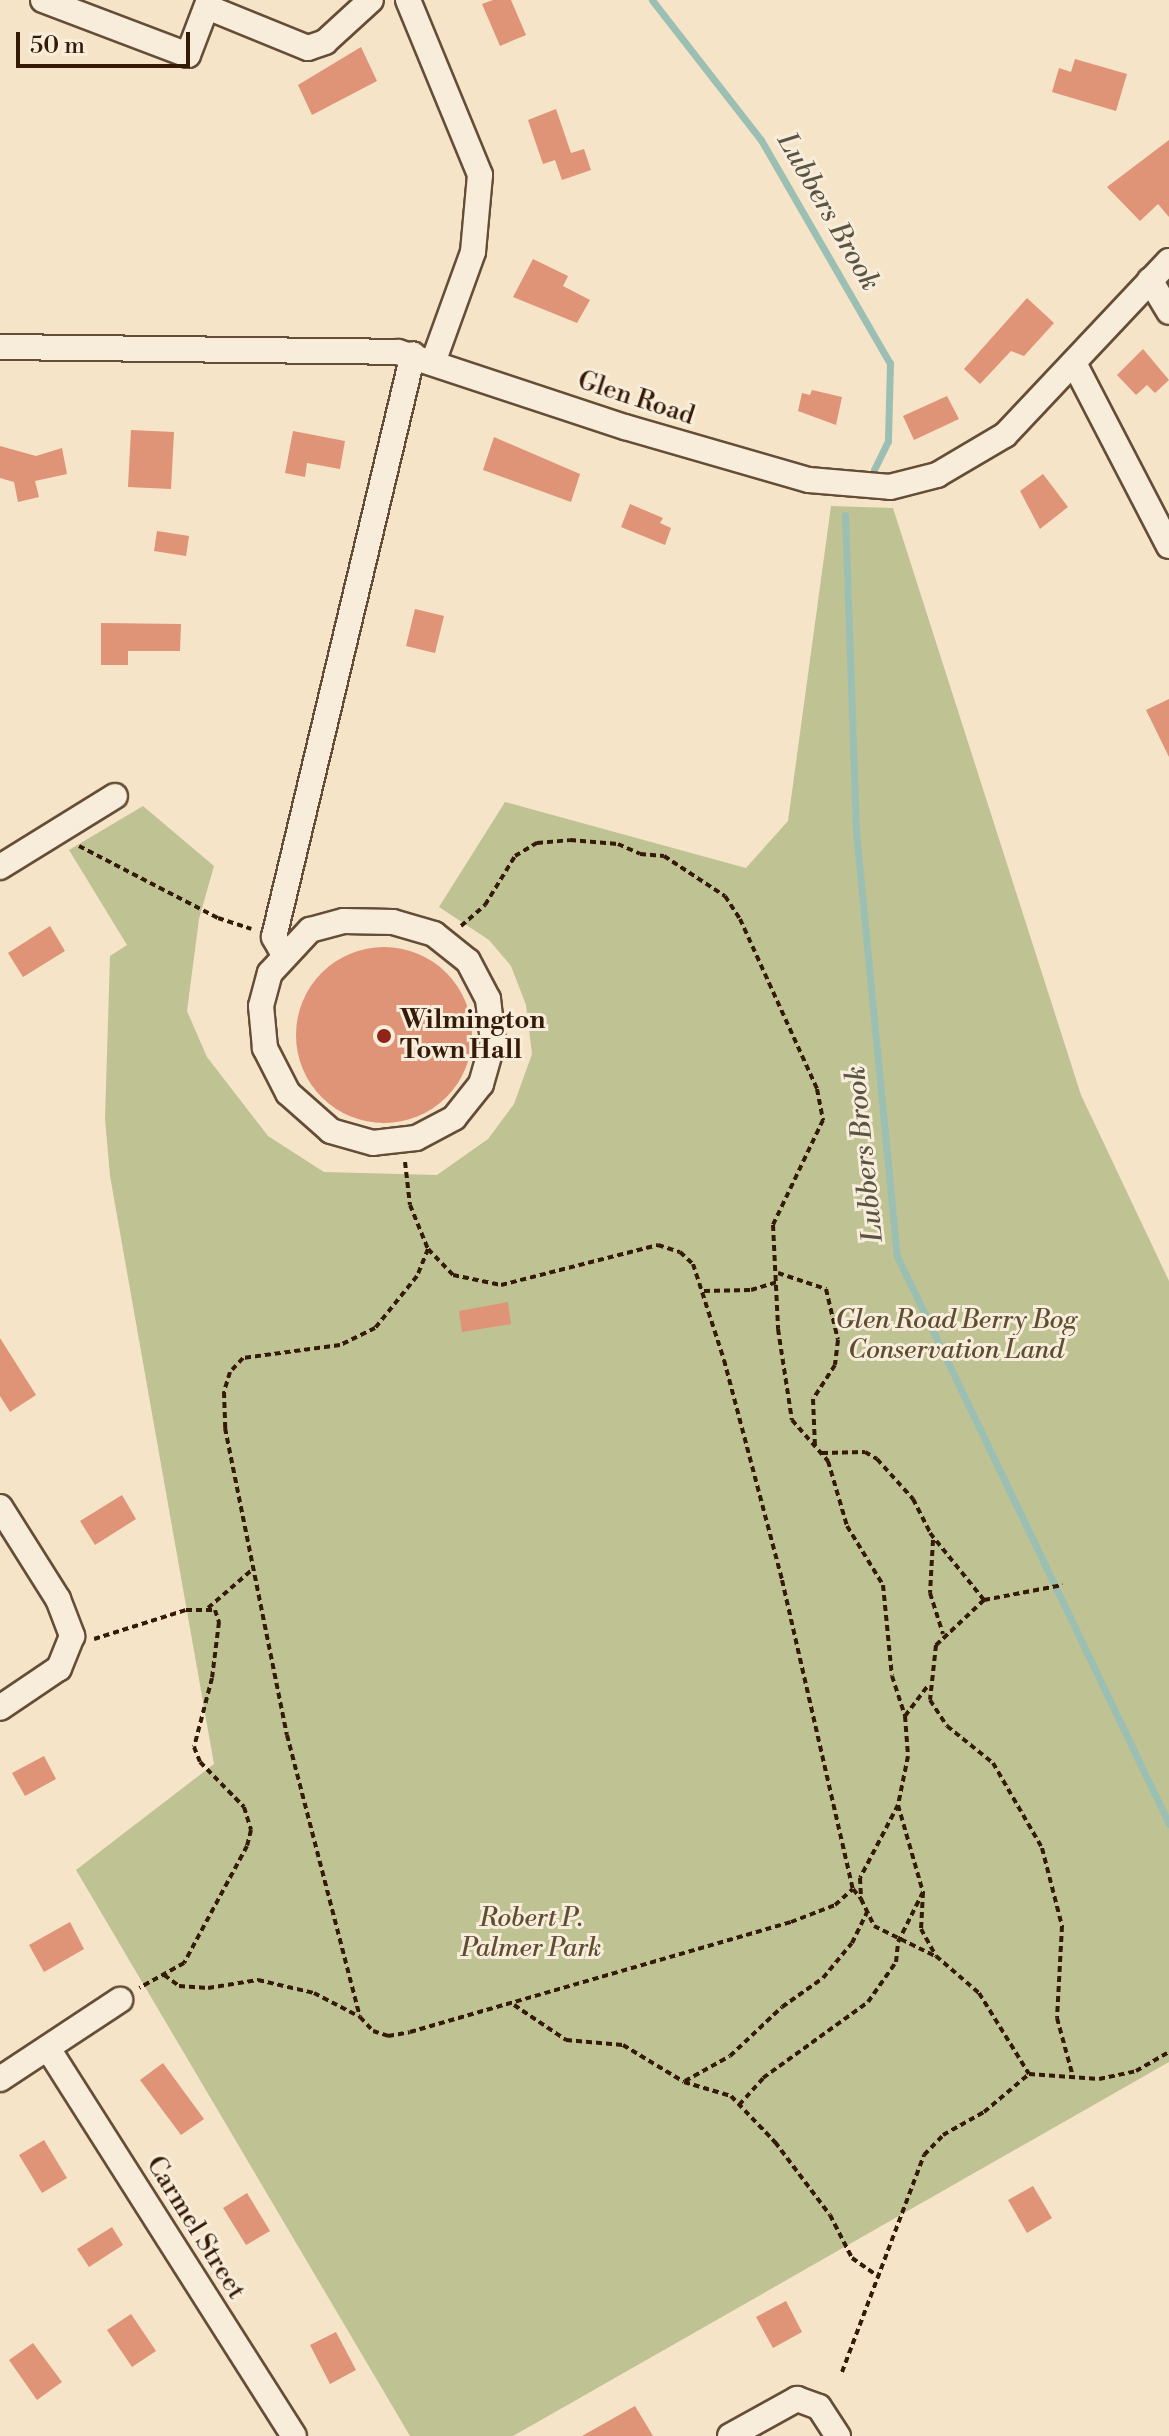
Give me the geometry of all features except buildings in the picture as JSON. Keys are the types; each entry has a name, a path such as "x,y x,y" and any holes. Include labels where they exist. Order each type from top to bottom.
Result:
{"street":[{"path":"34,1 188,55 208,3 308,48 325,42 371,0"},
{"path":"279,946 310,930 344,921 407,925 447,942 468,961 488,999 491,1057 473,1096 454,1118 402,1142 373,1143 331,1131 308,1115 281,1082 265,1048 261,1006 279,946 423,357 473,252 480,175 408,0"},
{"name":"Glen Road","path":"0,347 350,349 423,357 698,449 809,480 865,487 914,482 983,452 1023,420 1169,261"},
{"path":"1150,280 1169,312"},
{"path":"1074,363 1169,546"},
{"path":"0,867 115,796"},
{"path":"0,1507 58,1599 71,1644 51,1676 0,1708"},
{"path":"0,2079 49,2050 120,2000"},
{"name":"Carmel Street","path":"49,2050 294,2436"},
{"path":"730,2436 780,2405 806,2399 824,2413 838,2436"}],"path":[{"path":"46,839 93,851 218,918 279,946"},
{"path":"447,942 485,905 515,856 537,843 602,842 664,856 725,896 757,952 780,1016 817,1089 823,1120 773,1225 778,1329 792,1420 822,1453 847,1526 883,1585 892,1676 905,1716 908,1756 898,1805 860,1878 861,1899"},
{"path":"402,1142 410,1205 428,1249 453,1275 501,1285 658,1245 680,1252 693,1264 704,1291 785,1594 853,1889 874,1926 898,1942 936,1956"},
{"path":"360,2017 287,1735 225,1428 224,1392 230,1372 243,1358 259,1353 340,1345 375,1328 417,1276 428,1249"},
{"path":"777,1272 826,1289 838,1340 835,1365 813,1399 815,1446"},
{"path":"704,1291 751,1290 778,1282"},
{"path":"822,1453 865,1452 877,1459 913,1499 933,1537 984,1600"},
{"path":"933,1537 930,1593 943,1634"},
{"path":"71,1644 208,1608 254,1568"},
{"path":"1063,1585 984,1600 943,1634 936,1645 930,1683 933,1711 993,1763 1042,1848 1062,1926 1057,2018 1073,2077"},
{"path":"120,2000 188,1957 247,1846 251,1830 244,1807 200,1762 194,1747 218,1635 218,1615 208,1608"},
{"path":"905,1716 930,1683"},
{"path":"898,1805 923,1892 921,1929 936,1956 979,1993 1029,2074"},
{"path":"164,1975 179,1986 208,1988 258,1980 314,1993 360,2017 373,2031 388,2036 513,2004 791,1922 835,1905 853,1889"},
{"path":"739,2105 763,2078 868,2002 896,1962 898,1942 923,1892"},
{"path":"684,2082 730,2056 782,2007 823,1978 852,1943 867,1912"},
{"path":"513,2004 566,2040 623,2045 684,2082 722,2090 775,2142 830,2215 852,2258 878,2276"},
{"path":"842,2372 924,2155 943,2135 984,2112 1029,2074 1073,2077 1126,2074 1169,2052"}],"green space":[{"name":"Robert P. Palmer Park","path":"831,506 893,508 1081,1095 1169,1281 1169,2062 513,2436 410,2436 76,1870 214,1764 110,1176 105,1119 110,956 127,945 69,850 143,806 214,866 199,919 187,1011 207,1057 268,1136 324,1172 437,1175 488,1139 514,1104 532,1054 526,1005 511,966 489,940 439,907 505,802 746,868 788,821"}],"waterway":[{"name":"Lubbers Brook","path":"652,0 761,140 890,363 888,441 874,470"},
{"name":"Lubbers Brook","path":"845,515 856,832 897,1256 1169,1824"}],"place":[{"name":"Wilmington Town Hall","path":"384,1036"}],"park label":[{"name":"Glen Road Berry Bog Conservation Land","path":"956,1336"}]}
